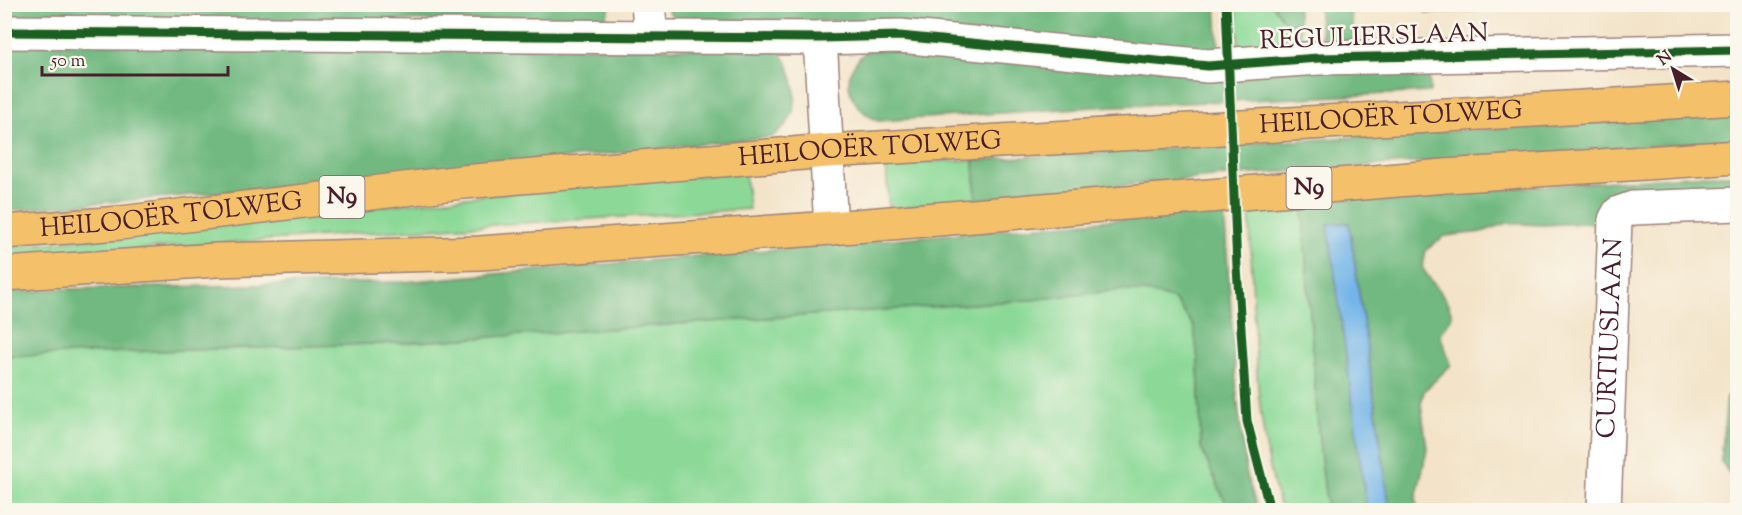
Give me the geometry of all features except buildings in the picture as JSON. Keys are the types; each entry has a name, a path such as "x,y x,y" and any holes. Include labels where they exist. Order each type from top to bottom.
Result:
{"highway":[{"name":"HEILOOËR TOLWEG","path":"4,232 120,223 463,182 827,151 1737,98"},
{"name":"HEILOOËR TOLWEG","path":"4,274 217,260 480,253 831,228 1445,176 1737,157"}],"street":[{"name":"REGULIERSLAAN","path":"4,32 650,20 819,38 900,36 1208,66 1319,58 1737,50"},
{"path":"819,38 831,228"},
{"name":"CURTIUSLAAN","path":"1604,510 1615,220 1619,213 1633,208 1737,204"}],"green space":[{"path":"5,4 611,5 604,21 5,20"},
{"path":"664,5 1216,5 1219,56 844,21 676,21"},
{"path":"1236,5 1273,5 1286,24 1299,22 1302,47 1239,55"},
{"path":"1273,5 1297,5 1299,22 1286,24"},
{"path":"1318,5 1350,5 1354,40 1322,43"},
{"path":"1426,5 1503,5 1503,9 1426,13"},
{"path":"5,43 777,49 790,70 795,105 787,123 772,137 274,188 5,211"},
{"path":"869,49 1429,65 1430,92 1094,107 878,121 858,106 852,97 850,88 853,68 859,58"},
{"path":"1737,114 1737,140 1223,176 976,200 974,160"},
{"path":"974,160 976,200 889,209 886,164"},
{"path":"745,172 749,209 379,232 5,259 5,248 512,192"},
{"path":"1704,175 1737,175 1737,189 1619,192 1607,204 1606,222 1541,225 1507,223 1482,232 1445,236 1426,250 1422,267 1451,310 1452,317 1440,334 1451,365 1424,391 1421,404 1427,449 1416,499 1418,510 1390,510 1349,223 1329,224 1367,510 1327,510 1319,441 1302,202"},
{"path":"1302,202 1319,441 1327,510 1281,510 1271,474 1259,399 1249,208"},
{"path":"1224,210 1237,397 1247,477 1258,510 1229,510 1201,448 1198,360 1194,327 1175,300 1152,293 1120,290 1030,300 402,343 5,356 4,293 62,289 403,282"},
{"path":"1120,290 1152,293 1175,300 1194,327 1198,360 1201,448 1229,510 5,510 4,356 402,343 1030,300"},
{"path":"1737,396 1738,510 1733,510 1736,484 1721,461 1727,397"}],"water":[{"path":"1349,223 1390,510 1367,510 1328,224"}],"cycle path":[{"path":"1226,4 1237,267 1247,421 1270,510"},
{"path":"4,32 820,38 900,36 1208,66 1319,58 1738,50"}]}
